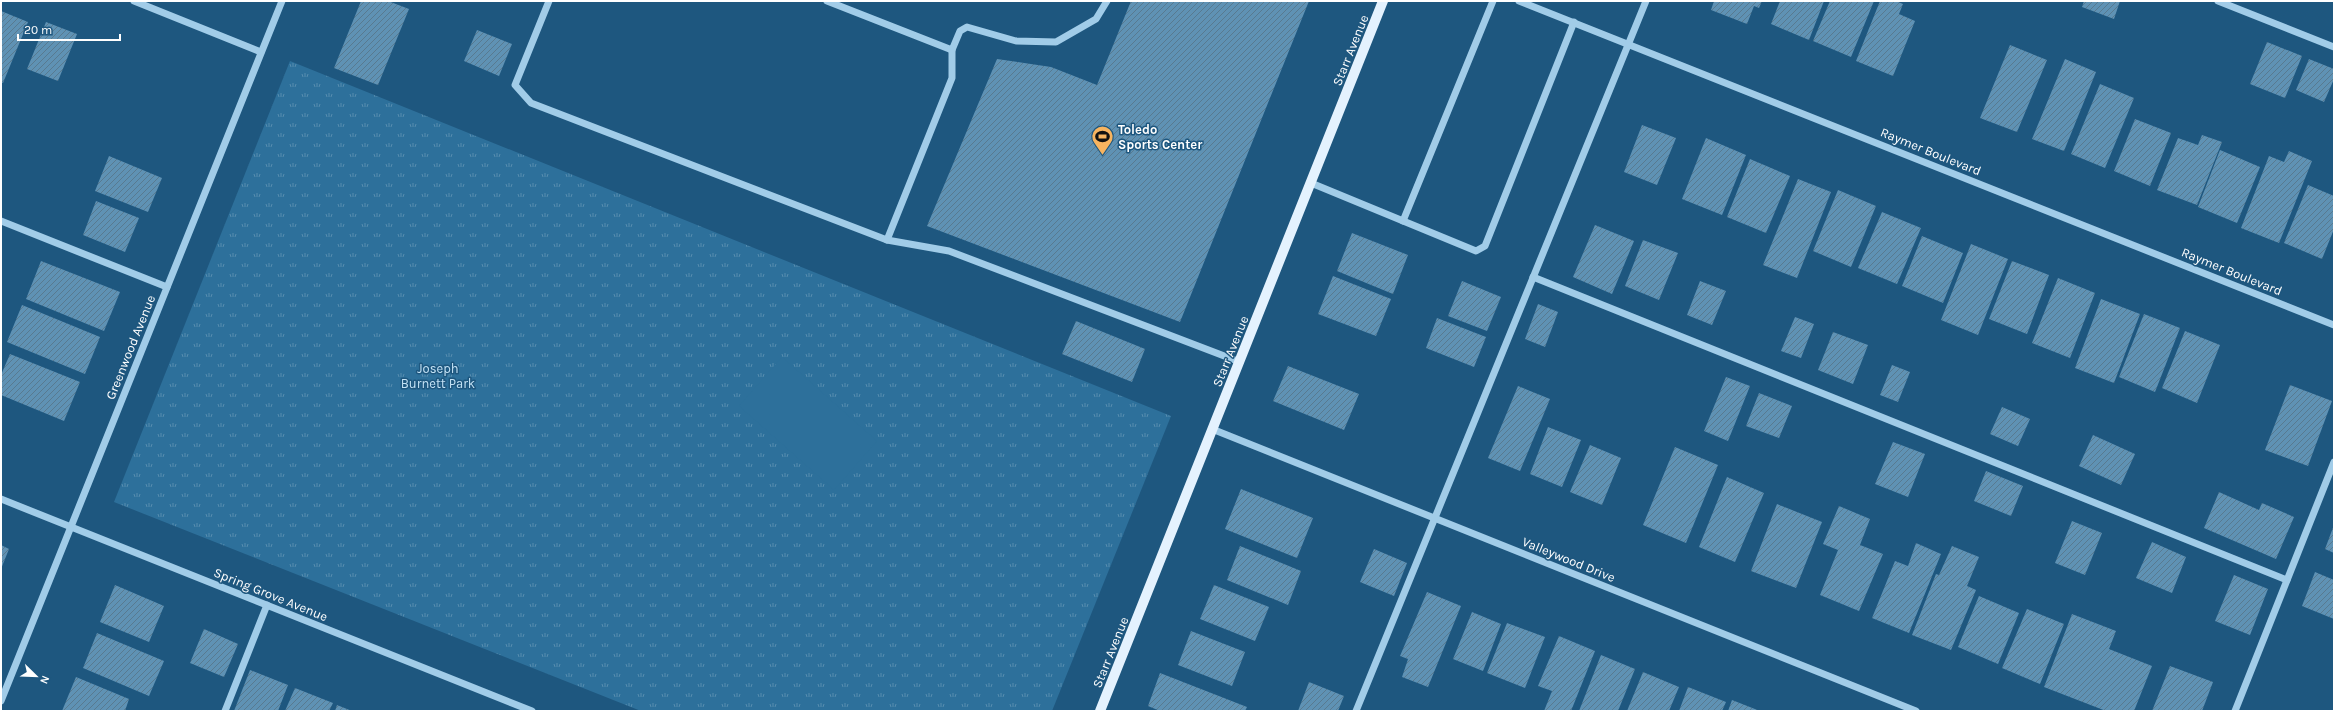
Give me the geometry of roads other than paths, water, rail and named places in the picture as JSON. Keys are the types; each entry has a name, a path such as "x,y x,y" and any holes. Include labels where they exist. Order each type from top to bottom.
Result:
{"main road":[{"name":"Starr Avenue","path":"1100,711 1383,1"}],"street":[{"path":"134,1 262,52"},
{"name":"Greenwood Avenue","path":"1,701 282,1"},
{"path":"550,1 515,85 531,103 887,240 949,251 1240,362"},
{"path":"827,1 952,50"},
{"path":"887,240 952,78 952,50 960,31 967,28 1016,41 1056,42 1096,19 1107,1"},
{"path":"1403,221 1493,1"},
{"name":"Raymer Boulevard","path":"1519,1 2334,325"},
{"path":"1356,711 1646,1"},
{"path":"2218,1 2334,47"},
{"path":"1310,183 1476,251 1485,246 1574,22"},
{"path":"1,221 167,287"},
{"path":"1533,277 2287,580"},
{"name":"Valleywood Drive","path":"1212,429 1916,711"},
{"path":"2235,711 2334,462"},
{"name":"Spring Grove Avenue","path":"1,499 522,709 532,711"},
{"path":"225,711 267,605"}],"place":[{"name":"Toledo Sports Center","path":"1102,156"}],"park label":[{"name":"Joseph Burnett Park","path":"438,376"}]}
